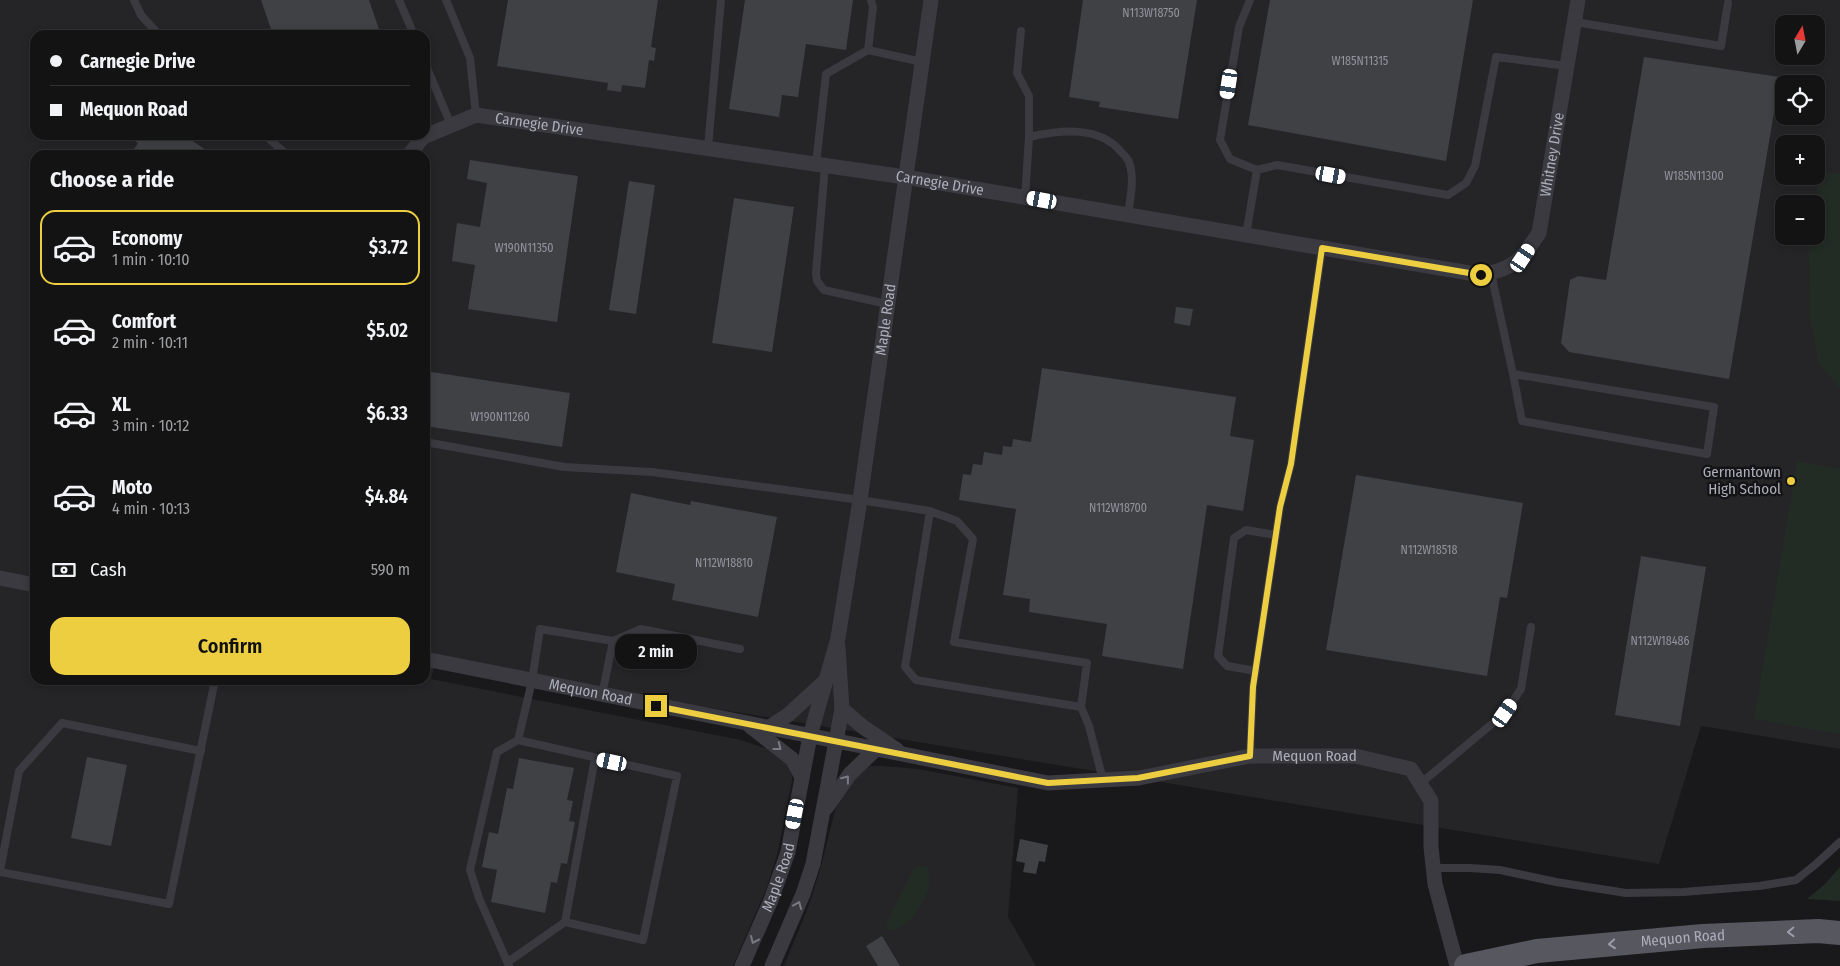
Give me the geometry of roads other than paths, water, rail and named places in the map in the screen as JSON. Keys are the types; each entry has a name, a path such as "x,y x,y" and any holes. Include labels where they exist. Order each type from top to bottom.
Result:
{"main road":[{"name":"Mequon Road","path":"1466,966 1538,951 1702,936 1840,933"}],"street":[{"name":"Maple Road","path":"742,966 772,900 788,852 810,736 838,638 860,500 931,0"},
{"name":"Whitney Drive","path":"1486,274 1502,271 1523,258 1539,233 1578,0"},
{"name":"Carnegie Drive","path":"430,134 476,115 905,177 1486,274"},
{"path":"0,578 30,584"},
{"name":"Maple Road","path":"772,966 803,894 813,864 842,709 838,638"},
{"name":"Mequon Road","path":"430,660 1048,783 1138,778 1250,756 1356,756 1411,770 1431,801 1431,847 1435,884 1457,966"},
{"path":"768,728 788,715 824,682"},
{"path":"842,709 863,727 904,755"},
{"path":"747,724 792,759 802,777"},
{"path":"822,814 850,774 876,749"}],"lane":[{"path":"134,0 141,15 154,30"},
{"path":"399,0 412,30"},
{"path":"446,0 470,58 476,115"},
{"path":"708,148 721,0"},
{"path":"868,50 873,7 871,0"},
{"path":"1250,0 1238,27 1220,140 1230,159 1257,170 1277,165 1448,195 1466,183 1475,166 1496,57 1567,66"},
{"path":"1574,22 1720,46 1728,3"},
{"path":"1021,31 1017,73 1029,96 1029,138 1025,198"},
{"path":"887,304 824,290 818,281 816,273 820,165 826,74 868,50 922,62"},
{"path":"430,74 451,125"},
{"path":"1029,138 1054,132 1082,132 1114,143 1129,162 1132,185 1128,215"},
{"path":"270,140 281,150"},
{"path":"1246,235 1257,170"},
{"path":"1250,756 1253,687 1280,507 1291,464 1322,248"},
{"path":"1486,274 1522,421 1707,454 1714,408 1512,374"},
{"path":"430,443 564,467 652,472 860,500 930,511 958,520 973,539 954,642 1087,663 1080,707 1089,726 1102,780"},
{"path":"930,511 905,667 916,680 1080,707"},
{"path":"1256,671 1227,666 1218,656 1234,538 1246,530 1276,535"},
{"path":"1420,784 1505,713 1521,689 1532,627"},
{"path":"518,740 532,681 540,629 614,641 641,629 740,649"},
{"path":"602,695 614,641"},
{"path":"201,751 62,723 19,771 0,872 169,904 215,685"},
{"path":"565,922 643,940 677,776 518,740 497,752 470,870 479,898 508,964 565,922 595,758"},
{"path":"1433,868 1500,870 1556,882 1626,893 1683,892 1759,886 1796,880 1840,842"}],"place":[{"name":"Germantown High School","path":"1791,481"}]}
